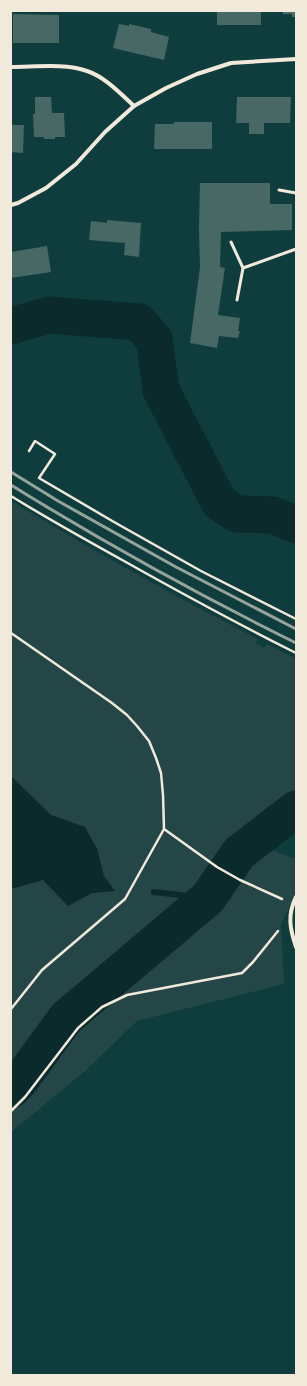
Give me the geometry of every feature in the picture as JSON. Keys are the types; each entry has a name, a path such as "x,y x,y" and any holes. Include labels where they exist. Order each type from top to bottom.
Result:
{"street":[{"path":"11,205 18,203 46,188 76,164 105,132 134,106 166,88 197,74 232,63 296,60"},
{"path":"11,67 73,67 89,71 110,85 134,106"},
{"path":"296,897 290,917 290,931 296,947"}],"lane":[{"path":"279,190 296,193"},
{"path":"231,242 243,268 237,300"},
{"path":"243,268 296,249"}],"path":[{"path":"29,451 35,441 55,454 39,478 201,571 296,619"},
{"path":"11,496 41,515 196,601 240,625 296,652"},
{"path":"11,633 127,715 149,741 161,773 164,795 164,829 125,899 42,970 11,1009"},
{"path":"164,829 217,867 240,880 293,904"},
{"path":"11,1111 26,1097 78,1028 102,1007 127,995 242,973 254,962 290,917"}],"shaded area":[{"path":"11,501 133,572 258,639 256,643 264,648 267,644 296,659 296,795 239,838 296,859 296,891 281,925 284,984 137,1021 84,1072 11,1132"},
{"path":"11,776 51,815 85,827 97,849 104,876 115,891 92,893 68,906 43,880 11,889"}],"building":[{"path":"217,11 261,11 261,25 217,25"},
{"path":"283,11 296,11 296,17 292,17 292,14 283,14"},
{"path":"13,14 59,15 59,43 13,43"},
{"path":"119,24 129,26 129,24 151,29 151,32 169,37 164,60 113,48"},
{"path":"35,97 51,97 52,113 64,113 65,137 44,139 44,137 34,137 33,114 35,114"},
{"path":"237,97 291,97 290,123 264,123 264,134 249,134 249,123 236,123"},
{"path":"174,122 212,122 212,149 154,149 155,124 174,124"},
{"path":"11,125 24,125 23,153 11,152"},
{"path":"200,183 270,183 270,204 292,204 292,230 221,232 220,267 225,268 218,315 240,318 238,331 240,331 238,338 219,336 217,348 190,343 200,267"},
{"path":"107,220 141,223 139,257 124,255 125,243 89,240 91,221 107,223"},
{"path":"47,246 51,272 11,278 11,252"}],"waterway":[{"path":"11,326 49,315 139,322 154,339 161,390 219,502 236,514 273,515 296,525"},
{"path":"11,1090 20,1081 66,1018 208,898 239,853 296,809"},
{"path":"154,892 208,898"}],"railway":[{"path":"11,472 58,501 176,567 296,629"},
{"path":"11,485 152,567 223,606 296,643"}]}
